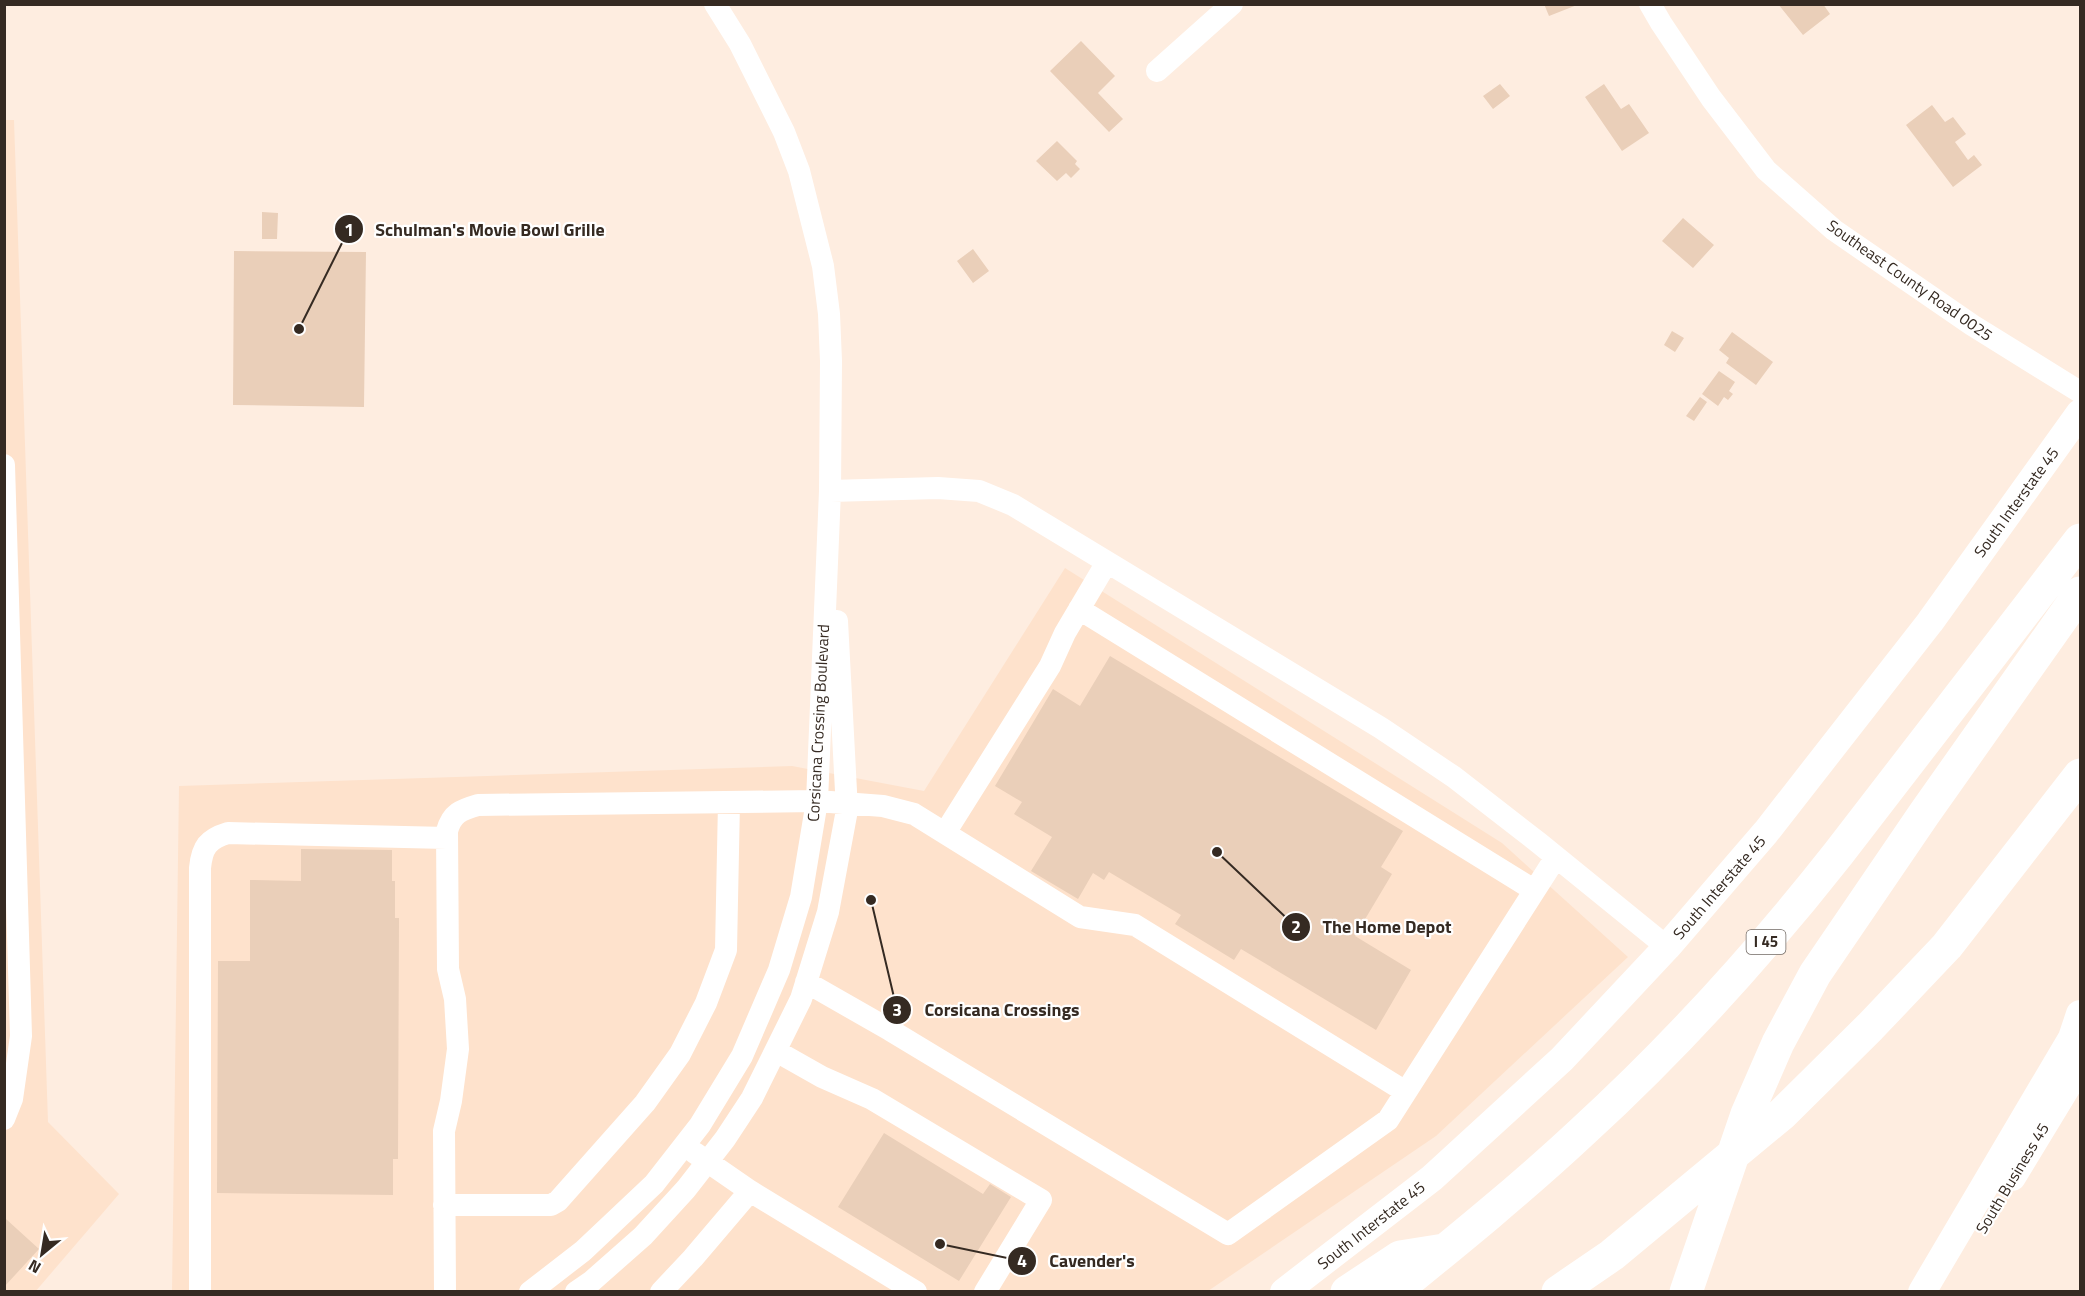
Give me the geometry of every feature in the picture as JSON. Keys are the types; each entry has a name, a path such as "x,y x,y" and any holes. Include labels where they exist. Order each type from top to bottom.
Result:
{"highway":[{"name":"I 45","path":"1394,1292 1522,1186 1584,1131 1672,1043 1757,952 1852,838 2080,540"},
{"path":"1686,1292 1747,1114 1778,1043 1815,974 1924,814 2080,593"},
{"path":"1558,1292 1612,1255 1782,1114 1870,1027 1947,946 2080,775"},
{"path":"1347,1292 1400,1257 1446,1250"}],"main road":[{"name":"South Interstate 45","path":"1284,1292 1432,1178 1562,1059 1666,947 1766,832 1923,631 2080,413"},
{"path":"1922,1292 2072,1038 2080,1014"},
{"name":"South Business 45","path":"1942,1292 2080,1065"}],"street":[{"name":"Corsicana Crossing Boulevard","path":"530,1292 583,1251 654,1184 700,1125 742,1056 779,970 801,897 817,801 830,491 831,361 823,266 800,171 784,132 740,44 714,4"},
{"path":"1157,71 1232,4"},
{"name":"Southeast County Road 0025","path":"1650,4 1660,24 1704,89 1766,170 1834,230 1972,325 2080,392"},
{"path":"4,465 21,1036 12,1099 4,1119"},
{"path":"830,491 938,488 979,491 1013,505 1390,734 1454,777 1666,947"},
{"name":"Corsicana Crossing Boulevard","path":"589,1288 643,1236 686,1189 725,1139 752,1098 801,999 828,912 847,802 830,491"},
{"path":"945,833 1050,666 1065,633 1107,562"},
{"path":"1079,609 1534,890"},
{"path":"445,1292 444,1131 451,1101 458,1049 455,999 448,969 447,838 450,821 456,814 478,805 817,801 883,806 914,814 1080,916 1135,926 1406,1092"},
{"path":"444,1205 550,1205 558,1201 645,1102 680,1054 706,1003 726,950 729,802"},
{"path":"200,1292 200,868 201,856 207,844 214,837 228,833 447,838"},
{"path":"806,982 837,998 1228,1234 1388,1120 1556,857"},
{"path":"776,1051 822,1077 872,1098 1041,1200 985,1292"},
{"path":"685,1144 750,1191 916,1292"},
{"path":"669,1288 750,1191"}],"shaded area":[{"path":"4,120 14,120 48,1122 119,1194 35,1292 4,1291"},
{"path":"1065,568 1502,843 1628,957 1436,1136 1208,1291 172,1292 179,786 792,766 924,791"}],"building":[{"path":"1544,4 1577,4 1577,5 1549,16"},
{"path":"1778,4 1823,4 1830,14 1803,35"},
{"path":"1081,41 1115,76 1098,93 1123,119 1109,132 1050,71"},
{"path":"1500,84 1510,96 1493,109 1483,96"},
{"path":"1604,84 1621,109 1629,104 1649,133 1622,151 1585,97"},
{"path":"1932,105 1945,122 1953,117 1966,134 1955,142 1968,160 1974,155 1982,165 1953,187 1906,125"},
{"path":"1057,141 1077,161 1075,164 1080,169 1071,178 1066,173 1057,181 1036,161"},
{"path":"262,212 278,213 277,239 262,239"},
{"path":"1683,218 1714,245 1693,268 1662,241"},
{"path":"973,249 989,271 973,283 957,261"},
{"path":"234,251 366,252 364,407 233,405"},
{"path":"1672,331 1684,338 1675,352 1664,345"},
{"path":"1732,332 1773,362 1756,385 1726,363 1729,358 1719,350"},
{"path":"1719,371 1735,382 1729,391 1733,394 1728,400 1724,397 1718,406 1702,394"},
{"path":"1700,397 1707,402 1694,421 1686,416"},
{"path":"1110,656 1403,831 1381,867 1392,874 1355,936 1411,970 1376,1030 1241,949 1234,960 1175,924 1181,915 1109,872 1104,880 1093,873 1078,899 1031,871 1052,837 1014,814 1022,802 995,786 1053,689 1080,706"},
{"path":"301,849 392,850 395,918 399,918 398,1159 393,1159 393,1195 217,1193 218,961 250,961 250,880 301,881"},
{"path":"884,1133 983,1194 990,1184 1011,1197 959,1281 838,1207"},
{"path":"6,1219 39,1249 4,1287 4,1220"}],"place":[{"name":"Schulman's Movie Bowl Grille","path":"299,329"},
{"name":"The Home Depot","path":"1217,852"},
{"name":"Corsicana Crossings","path":"871,900"},
{"name":"Cavender's","path":"940,1244"}]}
